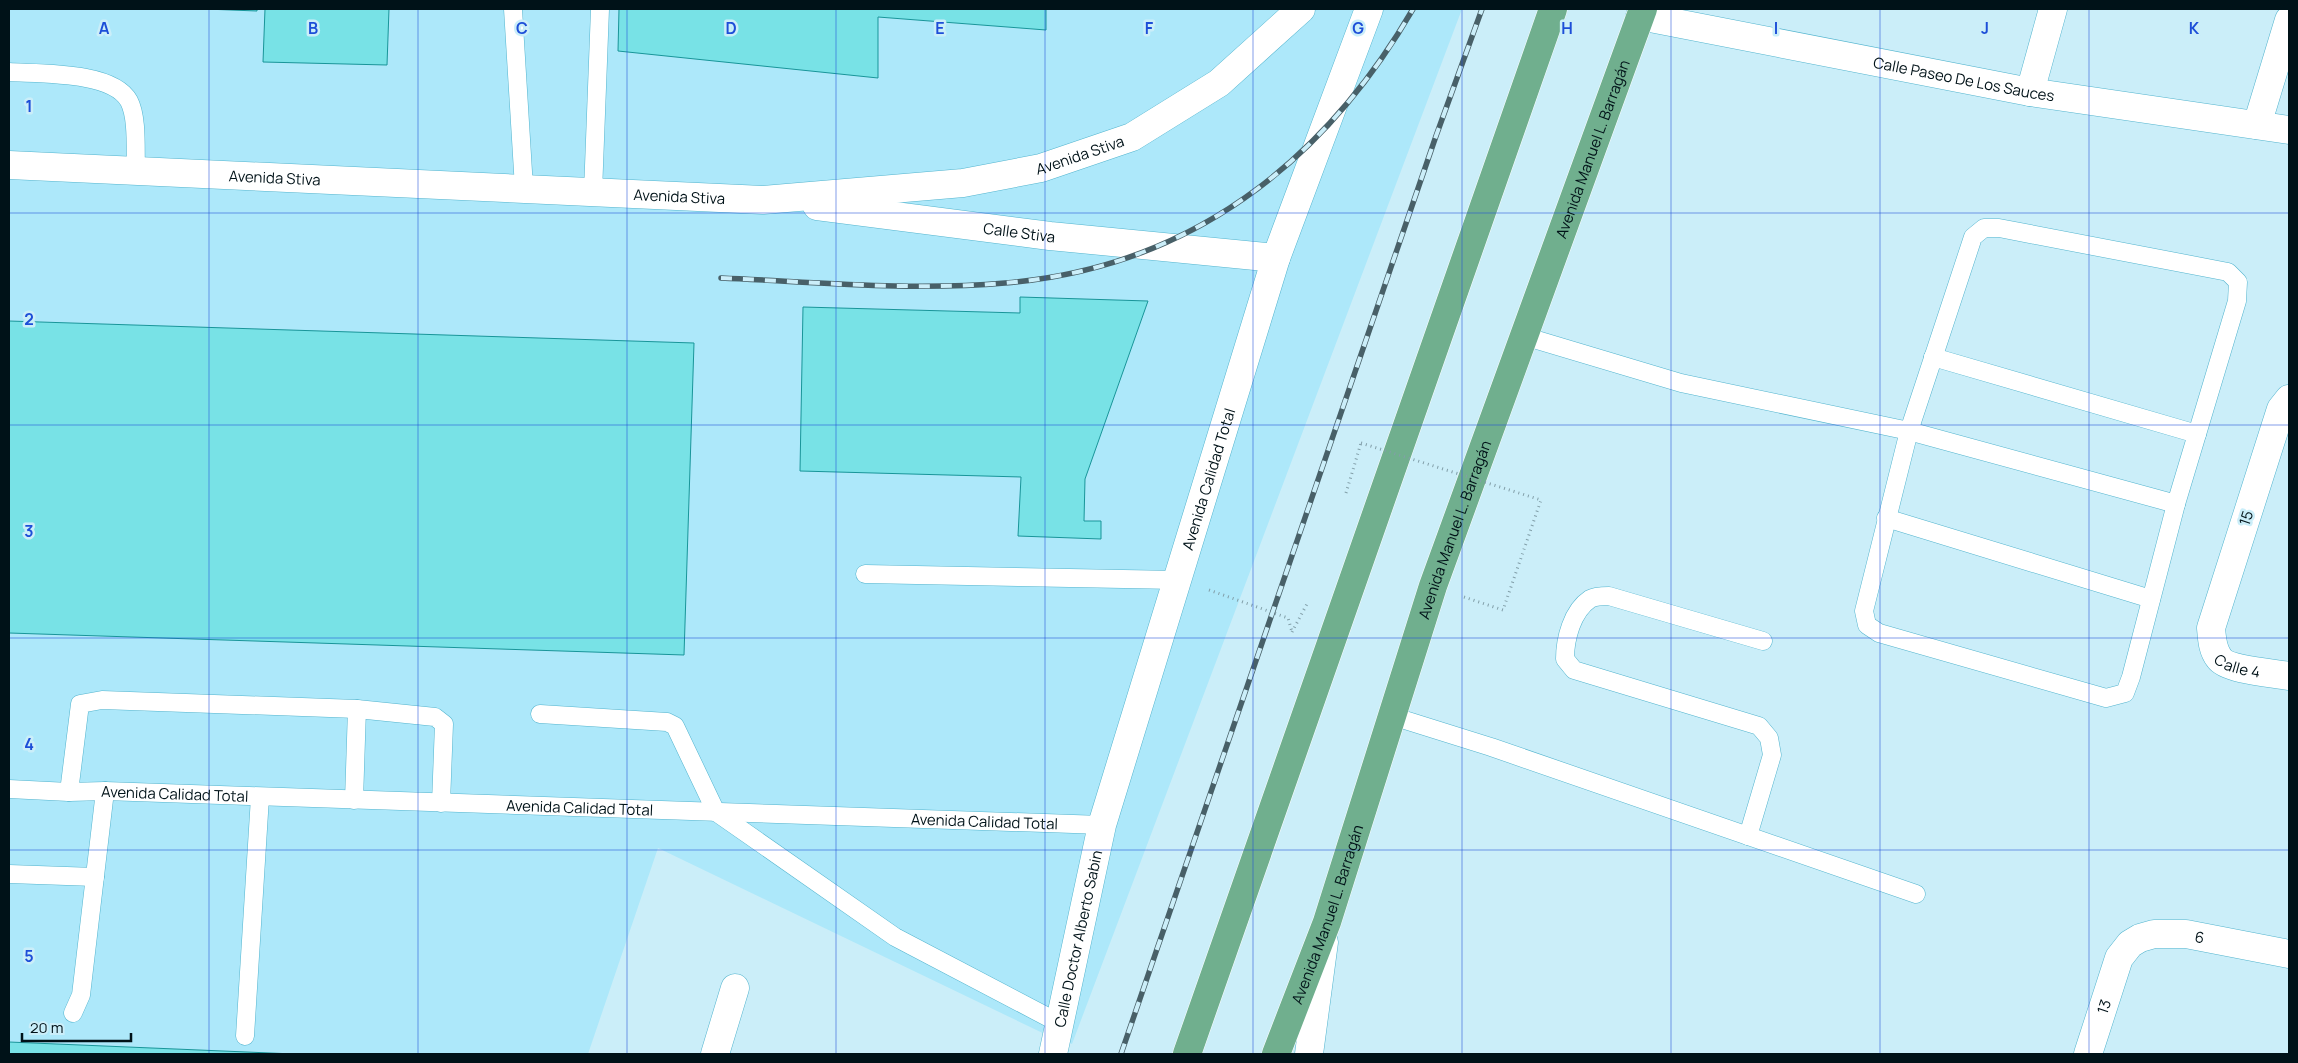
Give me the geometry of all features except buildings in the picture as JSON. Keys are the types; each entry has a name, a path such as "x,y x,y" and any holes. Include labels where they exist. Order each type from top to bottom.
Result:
{"highway":[{"path":"1188,1054 1553,9"},
{"name":"Avenida Manuel L. Barragán","path":"1276,1054 1327,922 1433,586 1641,12"}],"street":[{"name":"Avenida Stiva","path":"9,165 763,200 963,183 1042,168 1132,137 1218,83 1301,9"},
{"name":"Avenida Calidad Total","path":"1102,825 1276,258 1369,9"},
{"path":"2030,92 2053,9"},
{"name":"Calle Paseo De Los Sauces","path":"1641,12 2030,92 2289,130"},
{"path":"2257,125 2289,20"},
{"name":"Calle Stiva","path":"763,200 1050,236 1276,258"},
{"name":"15","path":"2211,628 2285,404"},
{"name":"Calle 4","path":"2211,628 2213,645 2219,659 2231,666 2289,676"},
{"name":"Calle Doctor Alberto Sabin","path":"1052,1054 1102,825"},
{"path":"1308,1054 1327,922"},
{"name":"6","path":"2119,958 2130,944 2140,938 2154,934 2186,934 2289,954"},
{"name":"13","path":"2088,1054 2119,958"},
{"path":"714,1054 735,988"}],"lane":[{"path":"513,9 524,188"},
{"path":"593,192 600,9"},
{"path":"9,72 77,75 96,80 119,90 129,101 134,120 136,171"},
{"path":"1984,228 1999,228 2228,272 2238,282 2237,301 2176,504 2131,677 2125,693 2106,698 1879,633 1867,625 1864,610 1886,518 1909,430 1933,357 1973,237 1984,228"},
{"path":"1524,336 1681,383 1909,430 2176,504"},
{"path":"1933,357 2197,434"},
{"path":"1886,518 2151,599"},
{"path":"865,574 1177,580"},
{"path":"1748,836 1772,754 1769,738 1759,726 1574,670 1565,658 1565,644 1578,609 1591,598 1609,596 1764,641"},
{"path":"69,792 80,704 102,700 357,709 435,717 444,724 441,802"},
{"path":"354,800 357,709"},
{"path":"540,714 667,722 675,726 716,812 895,937 1059,1023"},
{"path":"1392,716 1491,747 1916,894"},
{"name":"Avenida Calidad Total","path":"9,789 1102,825"},
{"path":"73,1013 82,995 105,791"},
{"path":"245,1036 260,796"},
{"path":"9,874 95,878"}],"path":[{"path":"1361,443 1541,500 1503,610 1433,586"},
{"path":"1177,580 1288,618 1292,632 1310,599"}],"shaded area":[{"path":"9,9 1462,9 1072,1044 1049,1036 658,848 588,1054 9,1054"}],"railway":[{"path":"721,278 863,285 970,285 1005,283 1071,273 1133,256 1191,231 1244,198 1293,160 1337,115 1377,65 1413,9"},
{"path":"1121,1054 1436,136 1482,9"}]}
